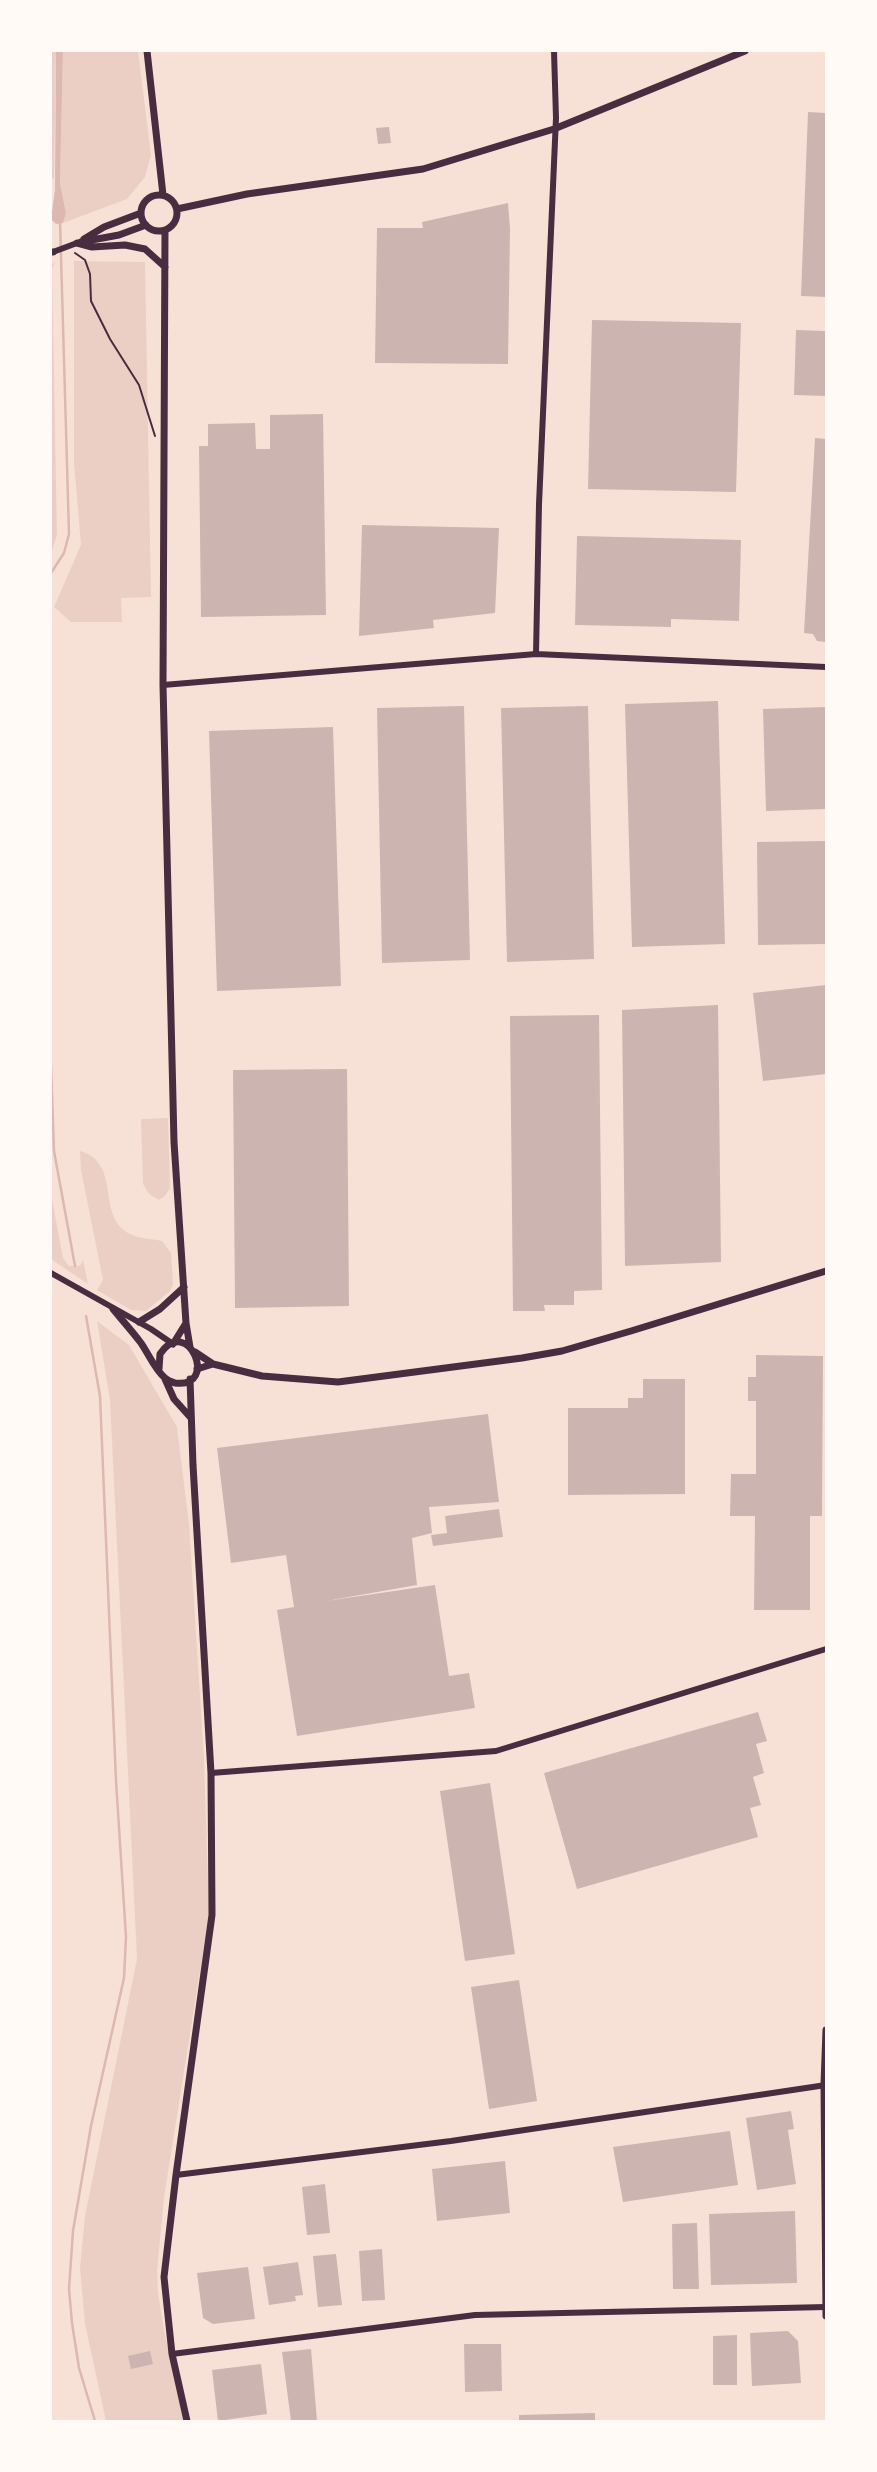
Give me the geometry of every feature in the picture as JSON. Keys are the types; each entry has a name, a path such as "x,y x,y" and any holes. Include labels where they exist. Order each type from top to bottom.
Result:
{"street":[{"path":"147,51 163,195"},
{"path":"536,654 539,504 556,118 554,51"},
{"path":"177,209 247,194 423,169 554,129 746,51"},
{"path":"163,195 171,199 177,209 174,224 165,230 153,230 146,225 141,213 146,200 163,195"},
{"path":"77,243 104,227 141,213"},
{"path":"52,252 77,243 119,235 146,225"},
{"path":"165,230 163,685 174,1142 187,1323 197,1357 197,1369 190,1379 211,1773 212,1915 164,2277 172,2354 187,2421"},
{"path":"77,243 92,247 125,245 145,249 165,267"},
{"path":"163,685 536,654 826,667"},
{"path":"51,1273 173,1344 179,1343 193,1349 213,1364 262,1376 338,1382 562,1351 826,1271"},
{"path":"139,1322 160,1309 184,1287"},
{"path":"113,1309 159,1369 174,1399 192,1420"},
{"path":"159,1369 160,1354 173,1344 187,1323"},
{"path":"197,1369 213,1364"},
{"path":"165,1378 175,1383 190,1379"},
{"path":"211,1773 496,1751 826,1649"},
{"path":"826,2030 826,2316"},
{"path":"176,2175 451,2141 825,2085"},
{"path":"172,2354 475,2315 826,2307"}],"path":[{"path":"68,249 85,260 90,274 91,301 110,339 139,385 157,442 164,447"}],"shaded area":[{"path":"51,51 56,51 54,178 51,179"},
{"path":"56,51 63,51 60,183 66,213 63,223 56,224 51,219 55,190"},
{"path":"63,51 138,51 151,155 145,177 127,199 63,223 66,213 60,183"},
{"path":"74,261 145,262 151,597 121,598 122,622 71,622 54,607 81,545 74,463"},
{"path":"55,262 52,269 57,535 51,554 51,265"},
{"path":"168,1118 170,1188 159,1200 149,1194 143,1184 141,1119"},
{"path":"80,1151 94,1158 102,1168 111,1206 122,1229 138,1237 162,1241 171,1253 173,1285 170,1291 146,1311 131,1310 97,1290 103,1280 81,1170"},
{"path":"51,1194 63,1258 69,1266 80,1266 83,1260 88,1284 51,1259"},
{"path":"97,1321 129,1345 177,1427 189,1524 204,1758 209,1914 164,2198 157,2271 165,2335 184,2421 106,2421 85,2324 80,2268 85,2216 137,1959 110,1400"}],"building":[{"path":"808,112 826,113 826,297 801,296"},
{"path":"389,127 391,143 378,144 376,128"},
{"path":"508,203 508,364 375,363 377,228 423,228 422,222"},
{"path":"592,320 741,323 736,492 588,489"},
{"path":"796,330 826,331 826,396 794,395"},
{"path":"323,414 326,615 201,617 199,446 208,446 208,424 255,423 256,449 270,449 270,415"},
{"path":"815,438 826,439 826,642 817,641 813,634 804,633"},
{"path":"362,525 499,528 495,613 433,620 434,628 359,636"},
{"path":"577,536 741,540 739,621 671,619 671,627 575,625"},
{"path":"718,701 725,944 632,947 625,704"},
{"path":"464,706 470,960 382,963 377,708"},
{"path":"588,706 594,959 507,962 501,708"},
{"path":"826,707 826,809 766,811 763,709"},
{"path":"333,727 341,986 217,991 209,731"},
{"path":"826,841 826,944 758,945 757,842"},
{"path":"826,985 826,1074 763,1081 753,993"},
{"path":"718,1005 721,1262 625,1266 622,1010"},
{"path":"599,1015 602,1290 574,1291 574,1305 544,1305 545,1311 513,1311 510,1016"},
{"path":"347,1069 349,1306 235,1308 233,1070"},
{"path":"756,1355 823,1356 822,1516 810,1516 810,1610 754,1610 755,1516 730,1516 731,1474 756,1474 756,1401 748,1401 748,1377 756,1377"},
{"path":"643,1379 685,1379 685,1494 568,1495 568,1408 628,1408 628,1398 643,1398"},
{"path":"488,1414 499,1502 429,1507 432,1533 412,1538 417,1585 326,1601 435,1585 449,1676 469,1673 475,1708 297,1736 277,1610 294,1607 286,1555 231,1563 217,1448"},
{"path":"499,1509 503,1537 433,1546 431,1535 447,1533 445,1516"},
{"path":"758,1712 767,1741 756,1744 764,1773 753,1777 761,1805 750,1808 758,1837 577,1889 544,1773"},
{"path":"490,1783 515,1954 465,1961 440,1791"},
{"path":"519,1980 537,2101 489,2109 471,1987"},
{"path":"791,2111 794,2129 788,2130 796,2184 757,2190 746,2118"},
{"path":"730,2131 738,2185 623,2202 613,2147"},
{"path":"505,2161 510,2213 437,2221 432,2169"},
{"path":"325,2184 330,2233 307,2235 302,2187"},
{"path":"795,2211 797,2283 711,2285 709,2214"},
{"path":"697,2223 699,2289 673,2289 672,2224"},
{"path":"382,2249 385,2300 362,2301 359,2251"},
{"path":"336,2254 342,2305 318,2307 313,2256"},
{"path":"298,2262 303,2295 295,2296 296,2301 269,2305 263,2267"},
{"path":"248,2267 255,2319 213,2324 203,2318 197,2273"},
{"path":"788,2331 798,2341 801,2383 752,2386 750,2333"},
{"path":"737,2335 737,2385 713,2385 713,2336"},
{"path":"464,2344 501,2344 502,2391 465,2392"},
{"path":"311,2349 317,2421 291,2421 282,2352"},
{"path":"150,2351 153,2364 131,2369 128,2356"},
{"path":"261,2364 267,2414 218,2421 212,2370"},
{"path":"595,2413 595,2421 519,2421 519,2415"}],"waterway":[{"path":"51,573 64,553 69,534 60,221"},
{"path":"51,1065 54,1151 75,1266"},
{"path":"86,1316 100,1396 116,1781 126,1937 124,1978 91,2126 73,2231 69,2289 79,2368 95,2421"}]}
